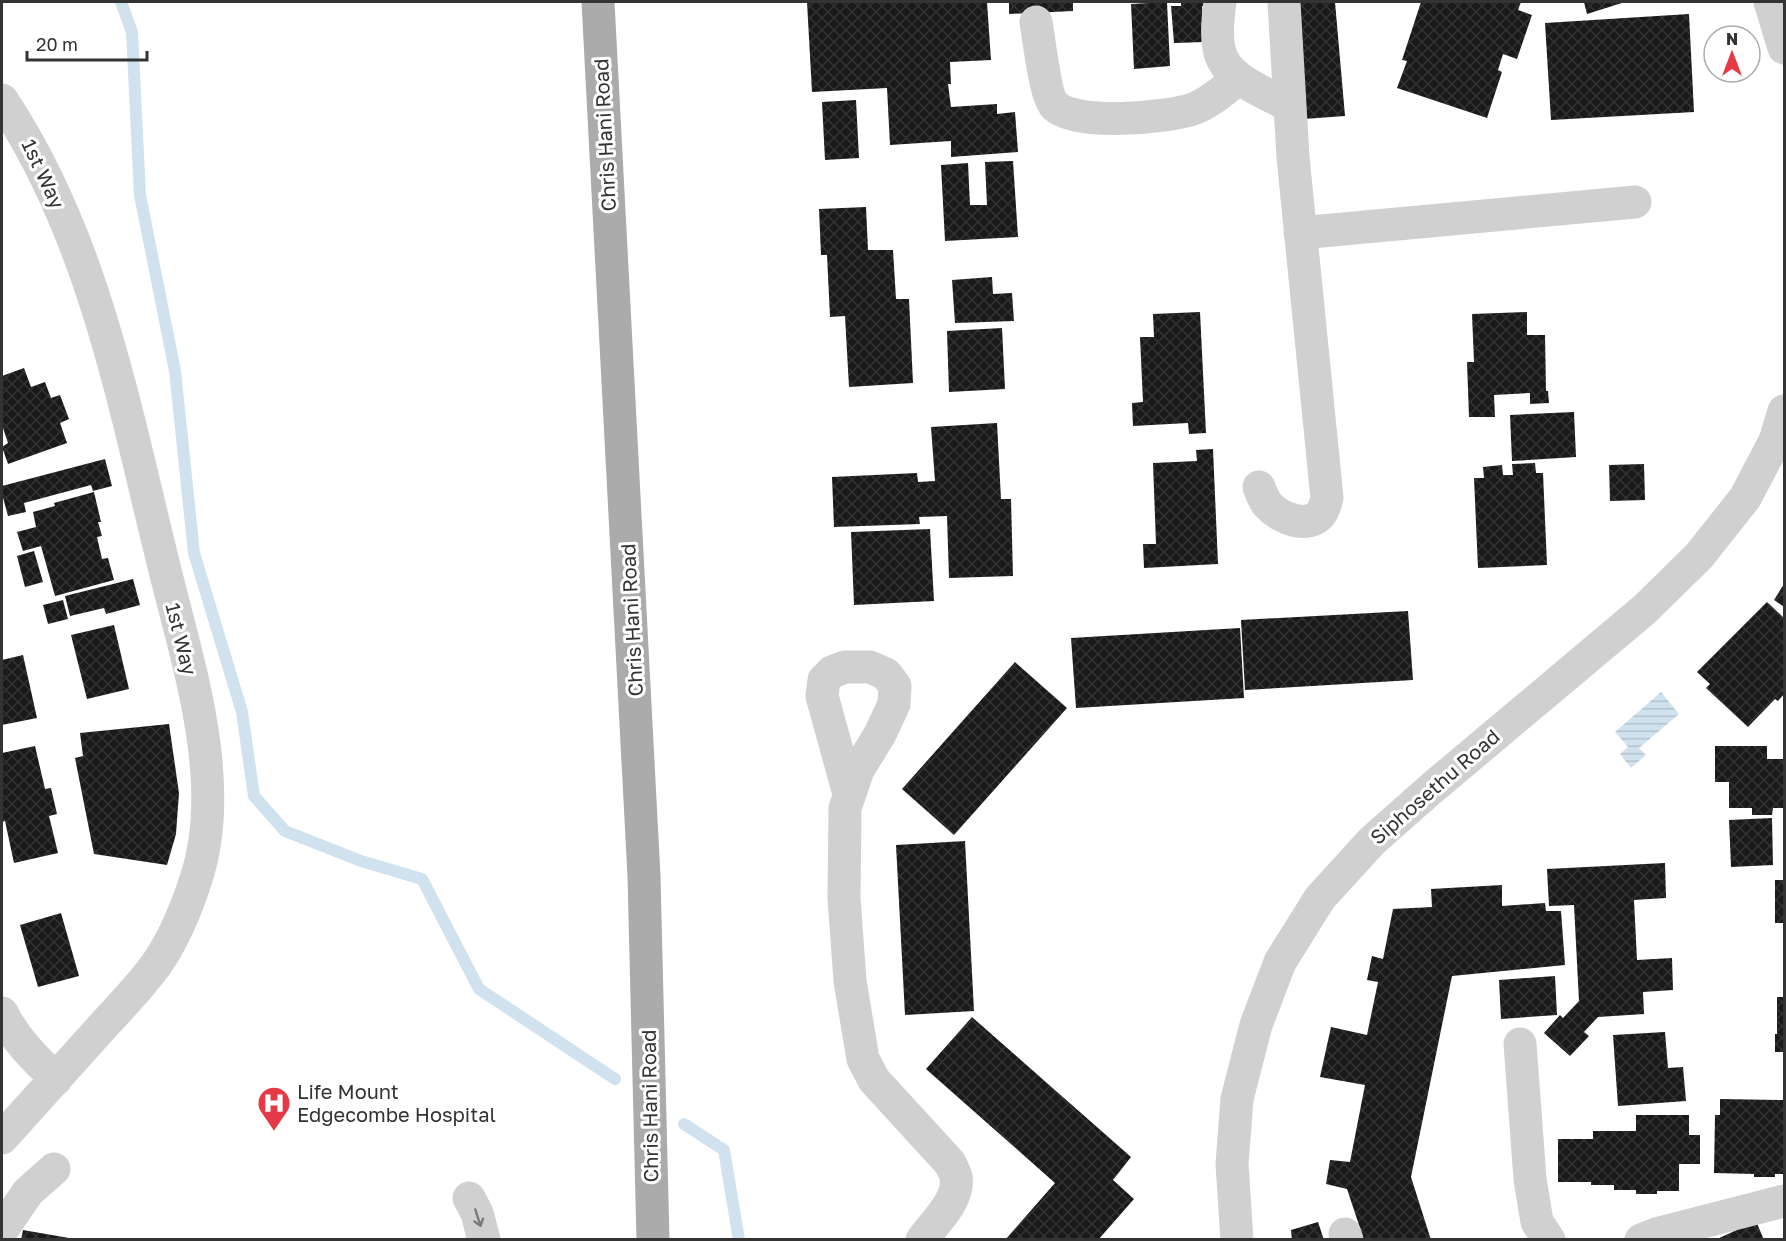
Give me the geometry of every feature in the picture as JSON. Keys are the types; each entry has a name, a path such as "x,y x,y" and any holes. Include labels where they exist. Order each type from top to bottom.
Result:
{"main road":[{"name":"Chris Hani Road","path":"598,2 644,876 653,1239"}],"street":[{"path":"1220,2 1219,49 1226,66 1239,78 1290,106"},
{"path":"1259,488 1266,504 1291,519 1305,521 1316,518 1323,510 1327,498 1300,233 1284,2"},
{"path":"1770,2 1785,48"},
{"path":"1036,22 1048,92 1053,104 1065,112 1086,118 1142,117 1180,112 1211,99 1239,78"},
{"name":"1st Way","path":"2,100 25,135 56,200 94,292 118,376 200,716 208,776 207,829 197,875 182,918 158,961 2,1138"},
{"path":"1300,233 1635,202"},
{"name":"Siphosethu Road","path":"1237,1239 1232,1164 1237,1099 1256,1025 1280,962 1320,898 1372,841 1645,609 1699,556 1744,498 1775,441 1785,411"},
{"path":"849,794 845,808 844,898 850,981 863,1059 874,1080 950,1163 956,1176 956,1188 950,1202 922,1239"},
{"path":"2,1013 9,1027 28,1052 56,1079"},
{"path":"1520,1044 1530,1179 1537,1222 1549,1239"},
{"path":"2,1230 28,1192 54,1169"},
{"path":"469,1197 477,1213 484,1239"},
{"path":"1641,1239 1785,1201"}],"water":[{"path":"1661,692 1679,714 1639,748 1646,755 1631,768 1620,754 1628,747 1615,732"}],"building":[{"path":"807,2 987,2 991,60 950,62 951,84 948,84 951,107 997,104 997,114 1015,112 1018,152 951,157 951,141 890,145 887,88 812,92"},
{"path":"1009,2 1073,2 1073,11 1009,14"},
{"path":"1167,2 1170,66 1134,69 1131,4"},
{"path":"1181,2 1211,2 1212,6 1202,6 1205,42 1174,43 1171,6 1181,6"},
{"path":"1293,2 1335,2 1345,116 1304,119"},
{"path":"1421,2 1521,2 1518,10 1532,15 1517,59 1503,54 1498,70 1502,72 1487,118 1397,88 1407,61 1402,60"},
{"path":"1584,2 1625,2 1587,14"},
{"path":"1689,14 1694,112 1551,120 1545,23"},
{"path":"856,100 859,158 825,160 822,102"},
{"path":"1013,161 1018,237 945,241 941,165 968,163 970,205 987,205 985,162"},
{"path":"866,207 868,250 893,250 896,299 909,299 913,383 849,387 845,316 830,317 827,255 821,255 819,209"},
{"path":"992,277 993,294 1012,293 1014,321 955,323 952,280"},
{"path":"1200,312 1206,433 1189,434 1188,423 1133,426 1132,403 1143,402 1140,337 1154,337 1153,314"},
{"path":"1527,312 1527,335 1545,335 1546,391 1548,391 1549,403 1530,404 1530,393 1494,395 1495,417 1469,417 1467,362 1474,362 1472,314"},
{"path":"1002,328 1005,389 949,392 947,331"},
{"path":"24,368 31,387 45,382 51,398 60,395 69,419 60,423 67,443 8,464 2,447 8,443 2,425 2,376"},
{"path":"1574,412 1576,457 1512,461 1510,415"},
{"path":"997,423 1001,499 1011,499 1013,576 949,578 947,516 919,517 920,524 834,527 832,477 917,473 918,482 935,481 931,427"},
{"path":"1213,449 1218,564 1144,568 1143,544 1156,544 1153,463 1197,461 1196,450"},
{"path":"105,459 112,486 93,491 91,485 24,503 26,512 8,516 2,486"},
{"path":"1535,463 1536,473 1543,473 1547,565 1478,568 1474,478 1484,478 1483,467 1502,465 1503,475 1513,475 1512,464"},
{"path":"1644,464 1645,500 1610,501 1609,465"},
{"path":"94,492 101,522 98,522 102,536 97,537 102,559 108,558 114,580 55,596 41,546 23,551 17,532 36,527 33,512 55,506 54,503"},
{"path":"930,529 934,601 854,605 851,532"},
{"path":"34,551 43,582 25,587 17,556"},
{"path":"133,579 140,605 106,614 104,608 70,616 65,596"},
{"path":"1784,584 1784,607 1774,600"},
{"path":"63,600 68,619 48,624 43,605"},
{"path":"1767,602 1784,618 1784,694 1778,701 1775,699 1748,727 1706,688 1710,684 1697,672"},
{"path":"1408,611 1413,680 1245,690 1241,620"},
{"path":"114,625 129,689 87,699 71,635"},
{"path":"1240,628 1244,698 1076,708 1071,638"},
{"path":"23,655 37,718 2,725 2,660"},
{"path":"1015,662 1067,708 954,835 902,789"},
{"path":"169,724 179,793 176,834 167,865 94,854 75,758 83,756 80,733"},
{"path":"35,746 45,789 51,788 57,814 49,816 58,853 14,863 5,821 2,822 2,753"},
{"path":"1715,746 1767,746 1767,759 1783,759 1784,808 1773,808 1772,815 1752,815 1752,808 1729,808 1729,782 1715,782"},
{"path":"1772,818 1773,865 1731,867 1729,820"},
{"path":"965,841 974,1011 905,1015 896,845"},
{"path":"1665,863 1666,898 1634,900 1637,960 1672,958 1673,990 1643,992 1644,1014 1598,1017 1584,1032 1589,1036 1570,1056 1544,1033 1560,1015 1563,1018 1579,1001 1574,905 1549,906 1547,869"},
{"path":"1775,880 1784,880 1784,923 1775,923"},
{"path":"1502,885 1502,906 1545,903 1546,911 1561,911 1565,965 1452,976 1411,1177 1431,1240 1364,1240 1347,1189 1326,1184 1330,1160 1350,1162 1365,1085 1320,1077 1331,1027 1367,1035 1378,982 1367,980 1372,956 1383,959 1393,909 1432,907 1431,889"},
{"path":"61,913 79,976 38,987 20,925"},
{"path":"1555,976 1557,1015 1501,1019 1499,980"},
{"path":"1777,997 1784,997 1784,1052 1775,1052"},
{"path":"972,1017 1131,1157 1113,1180 1134,1199 1098,1240 1005,1240 1055,1183 926,1069"},
{"path":"1665,1032 1668,1068 1683,1067 1686,1101 1618,1106 1613,1035"},
{"path":"1720,1099 1784,1100 1784,1174 1775,1174 1775,1177 1754,1177 1754,1174 1714,1173 1715,1115 1720,1115"},
{"path":"1636,1115 1689,1115 1689,1135 1700,1135 1700,1164 1679,1164 1679,1191 1636,1194 1636,1190 1614,1190 1614,1185 1558,1182 1558,1139 1593,1139 1593,1131 1636,1131"},
{"path":"1756,1221 1764,1240 1715,1240"},
{"path":"1318,1222 1324,1240 1292,1240 1291,1230"},
{"path":"23,1230 69,1238 69,1240 21,1240"}],"waterway":[{"path":"121,2 132,32 140,195 175,371 194,553 242,712 254,796 285,831 361,861 422,879 479,989 615,1079"},
{"path":"684,1124 724,1150 739,1240"}],"place":[{"name":"Life Mount Edgecombe Hospital","path":"274,1132"}]}
